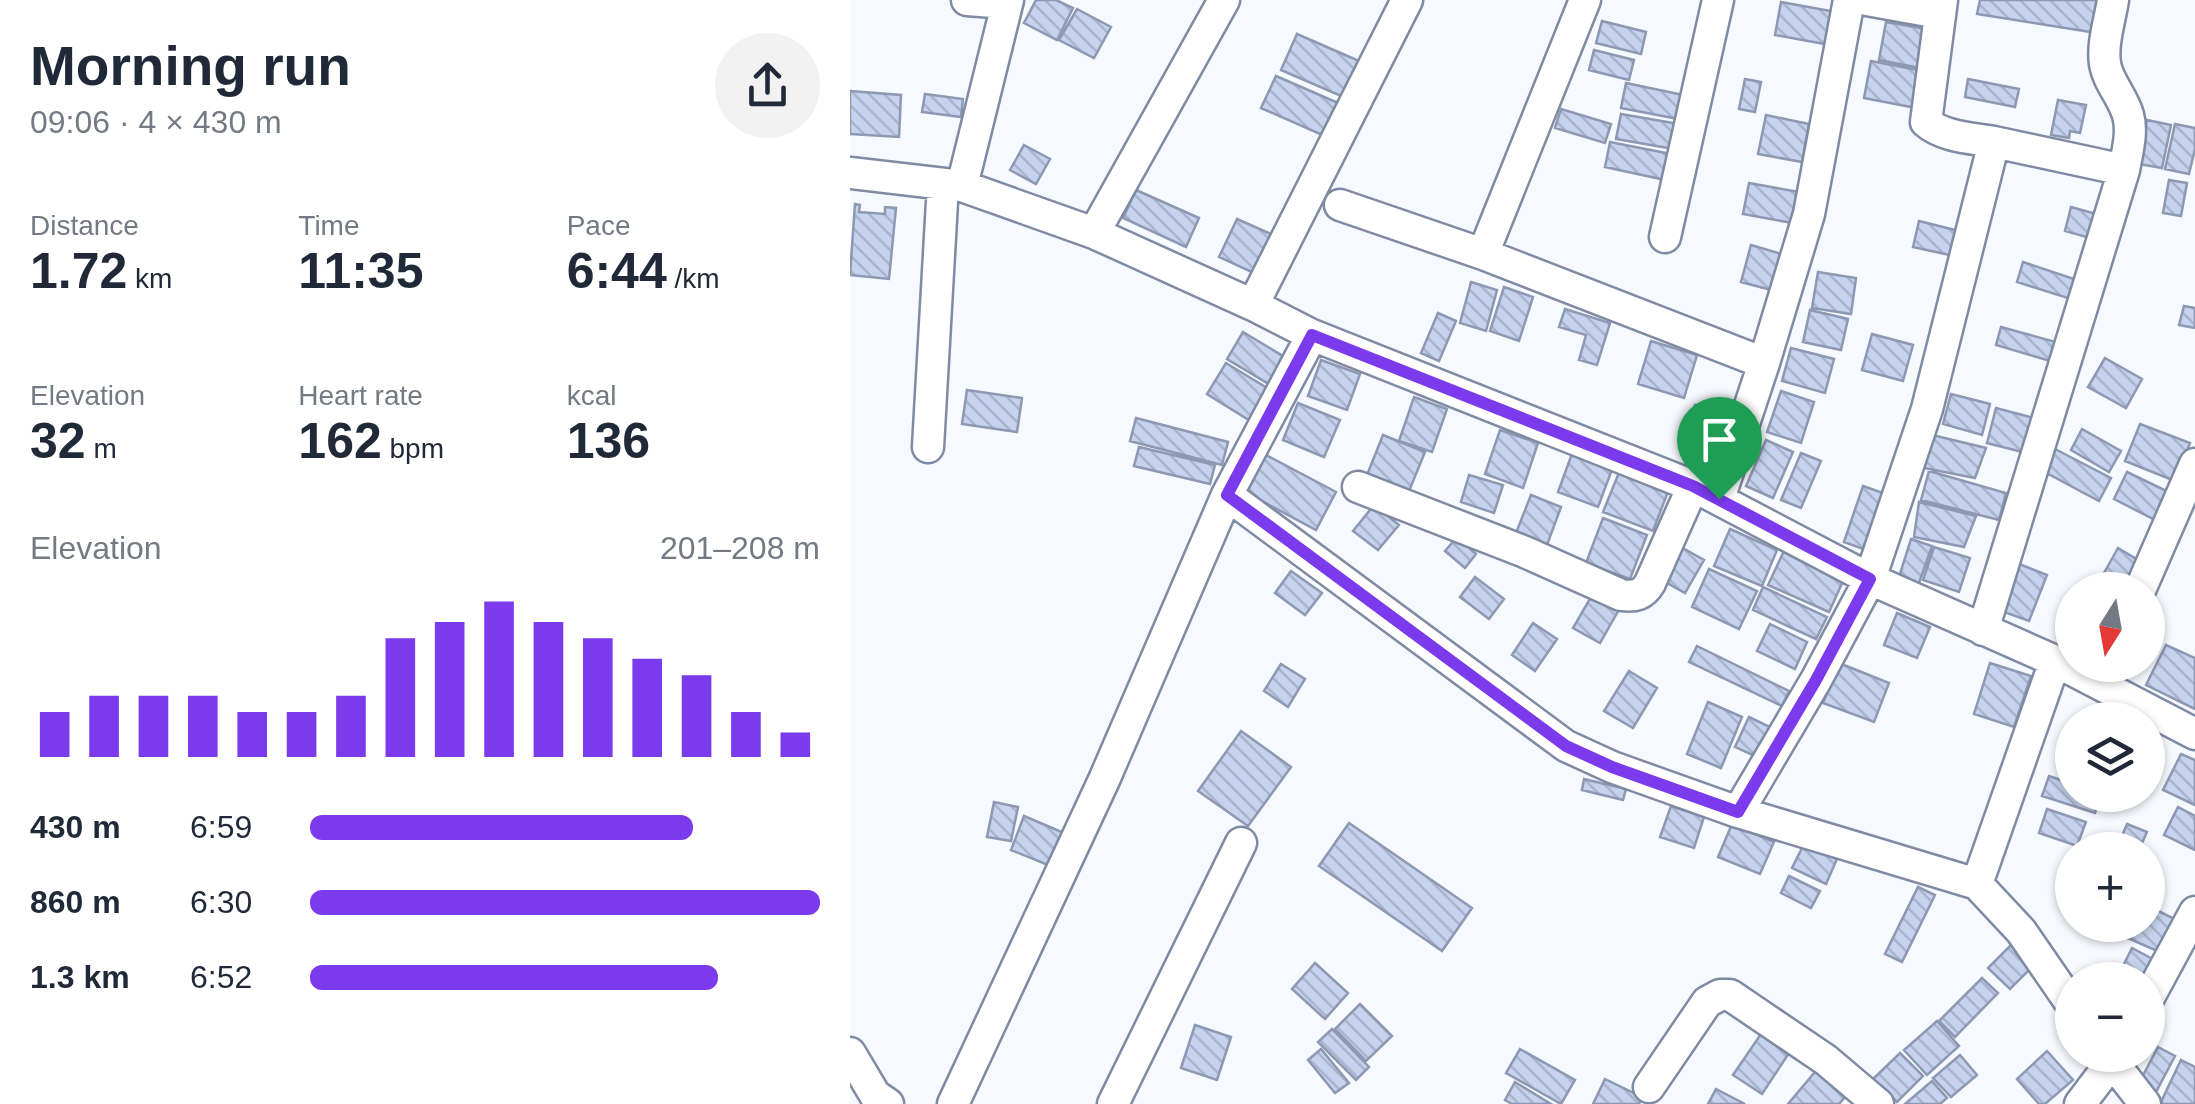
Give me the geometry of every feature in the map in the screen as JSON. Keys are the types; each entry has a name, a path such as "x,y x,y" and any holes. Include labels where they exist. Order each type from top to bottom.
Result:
{"street":[{"path":"928,447 953,185 1008,2 967,0"},
{"path":"1094,233 1224,0"},
{"path":"1253,305 1406,0"},
{"path":"1484,254 1584,0"},
{"path":"1665,237 1718,0"},
{"path":"1358,487 1525,552 1621,596 1644,592 1706,492 1764,363 1809,214 1849,0"},
{"path":"1866,0 1941,6 1926,122 1933,128 2124,170"},
{"path":"1983,630 2124,170 2130,131 2128,113 2105,65 2113,0"},
{"path":"1738,812 1870,579 1928,408 1994,142"},
{"path":"850,173 953,185 1094,233 1312,335 1706,492 1870,579 2055,660 1976,884"},
{"path":"1340,205 1484,254 1764,363"},
{"path":"952,1104 1104,780 1227,495 1312,335"},
{"path":"2148,572 2195,464"},
{"path":"1227,495 1566,746 1612,767 1738,812 1976,884 2020,931 2055,981"},
{"path":"2113,682 2195,734"},
{"path":"1113,1104 1241,843"},
{"path":"2165,968 2195,912"},
{"path":"1650,1087 1707,1002 1730,995 1826,1060 1878,1104"},
{"path":"850,1054 875,1096 888,1104"},
{"path":"2080,1104 2102,1072"},
{"path":"2122,1072 2145,1104"}],"building":[{"path":"1036,0 1056,0 1073,8 1057,40 1024,23"},
{"path":"1980,0 2103,0 2097,33 1977,14"},
{"path":"1781,2 1836,12 1830,45 1775,35"},
{"path":"1077,9 1111,27 1094,58 1059,40"},
{"path":"1602,21 1646,32 1641,54 1596,43"},
{"path":"1886,22 1932,30 1925,69 1879,60"},
{"path":"1297,34 1359,61 1348,99 1281,70"},
{"path":"1594,50 1634,60 1629,80 1589,70"},
{"path":"1871,61 1923,71 1916,108 1864,98"},
{"path":"1276,76 1338,103 1331,118 1329,138 1261,108"},
{"path":"1745,79 1761,82 1755,112 1739,109"},
{"path":"1968,79 2019,89 2015,107 1965,97"},
{"path":"1626,83 1683,95 1678,119 1621,108"},
{"path":"850,91 901,95 899,137 850,134"},
{"path":"925,94 963,99 961,117 922,112"},
{"path":"2058,100 2086,105 2080,133 2070,131 2069,138 2051,135"},
{"path":"1561,109 1611,124 1605,143 1555,128"},
{"path":"1621,114 1679,124 1674,149 1616,139"},
{"path":"1766,115 1809,124 1802,162 1758,154"},
{"path":"2147,120 2171,125 2162,168 2139,164"},
{"path":"2175,124 2195,128 2189,174 2165,169"},
{"path":"1610,142 1671,154 1665,180 1605,167"},
{"path":"1024,145 1050,159 1036,184 1010,170"},
{"path":"2169,180 2187,183 2181,216 2163,213"},
{"path":"1749,183 1804,193 1798,224 1743,214"},
{"path":"1136,190 1199,218 1186,247 1123,218"},
{"path":"855,204 860,205 859,212 885,214 885,207 896,208 889,279 850,275"},
{"path":"2071,207 2104,216 2097,240 2065,231"},
{"path":"1237,219 1271,234 1254,273 1219,257"},
{"path":"1919,221 1959,231 1954,256 1913,247"},
{"path":"1751,245 1785,255 1775,291 1741,282"},
{"path":"2023,262 2080,281 2074,300 2017,282"},
{"path":"1818,272 1856,278 1851,314 1812,308"},
{"path":"1471,282 1497,290 1486,331 1460,323"},
{"path":"1504,287 1533,297 1519,341 1490,331"},
{"path":"2184,306 2195,308 2195,328 2179,325"},
{"path":"1565,309 1610,323 1597,365 1579,360 1586,335 1559,327"},
{"path":"1810,310 1848,319 1841,350 1803,342"},
{"path":"1438,313 1456,321 1439,361 1421,353"},
{"path":"2001,327 2063,344 2057,363 1996,345"},
{"path":"1243,332 1293,362 1277,389 1227,359"},
{"path":"1872,334 1913,345 1903,381 1862,370"},
{"path":"1651,341 1697,355 1684,398 1638,384"},
{"path":"1791,348 1834,359 1825,393 1782,381"},
{"path":"2105,358 2142,379 2126,408 2088,387"},
{"path":"1321,360 1360,374 1347,410 1308,396"},
{"path":"1226,363 1272,391 1252,422 1207,394"},
{"path":"967,390 1022,398 1017,432 962,424"},
{"path":"1781,391 1814,402 1801,443 1767,432"},
{"path":"1951,394 1990,404 1982,435 1943,424"},
{"path":"1414,397 1447,409 1432,452 1399,441"},
{"path":"1298,403 1340,420 1324,457 1283,440"},
{"path":"1695,405 1730,415 1721,445 1687,435"},
{"path":"1996,408 2034,418 2026,453 1987,443"},
{"path":"1136,418 1228,442 1222,465 1130,441"},
{"path":"2140,424 2190,443 2175,481 2125,461"},
{"path":"2082,429 2121,451 2109,472 2071,450"},
{"path":"1500,430 1538,443 1523,488 1485,474"},
{"path":"1924,433 1986,448 1975,478 1919,467"},
{"path":"1383,435 1425,452 1407,496 1365,480"},
{"path":"1766,440 1793,452 1773,498 1746,486"},
{"path":"1139,447 1215,465 1210,484 1134,466"},
{"path":"2053,448 2111,478 2099,501 2041,470"},
{"path":"1573,451 1613,467 1598,507 1558,492"},
{"path":"1801,453 1821,461 1801,508 1781,500"},
{"path":"1264,454 1336,492 1316,530 1245,492"},
{"path":"1620,470 1669,489 1653,531 1603,512"},
{"path":"1929,471 2006,493 1999,520 1921,500"},
{"path":"2127,472 2177,496 2163,524 2114,499"},
{"path":"1469,475 1503,485 1494,513 1461,502"},
{"path":"1863,486 1883,493 1863,549 1844,542"},
{"path":"1531,495 1561,507 1547,545 1516,533"},
{"path":"1919,502 1976,516 1964,547 1914,537"},
{"path":"1374,505 1399,525 1378,550 1353,531"},
{"path":"1603,518 1647,535 1630,579 1586,563"},
{"path":"1730,529 1777,550 1762,586 1714,566"},
{"path":"1457,537 1476,554 1465,568 1445,551"},
{"path":"1911,539 1932,546 1919,583 1899,577"},
{"path":"1681,547 1704,560 1685,593 1662,580"},
{"path":"1934,547 1970,558 1959,592 1923,580"},
{"path":"2118,548 2138,560 2131,572 2105,572"},
{"path":"1784,551 1844,579 1829,612 1768,585"},
{"path":"2014,562 2047,575 2029,621 1996,609"},
{"path":"1709,569 1757,591 1739,629 1692,607"},
{"path":"1291,571 1322,593 1305,615 1275,593"},
{"path":"1475,577 1504,599 1489,619 1460,597"},
{"path":"1763,587 1827,617 1816,639 1753,610"},
{"path":"1595,590 1621,606 1600,643 1573,628"},
{"path":"1897,613 1930,627 1917,658 1884,645"},
{"path":"1533,623 1557,639 1535,671 1512,655"},
{"path":"1770,624 1807,642 1795,669 1757,651"},
{"path":"1697,646 1789,691 1782,706 1689,662"},
{"path":"2165,647 2195,658 2195,709 2146,685 2165,682"},
{"path":"1839,663 1889,683 1874,722 1823,703"},
{"path":"1990,663 2031,676 2014,727 1974,714"},
{"path":"1281,664 1305,679 1288,707 1264,691"},
{"path":"1629,671 1657,688 1633,728 1604,711"},
{"path":"1708,702 1742,717 1721,768 1687,754"},
{"path":"1749,717 1770,727 1757,757 1735,747"},
{"path":"1241,731 1291,767 1248,826 1198,791"},
{"path":"2181,754 2195,760 2195,805 2165,791"},
{"path":"2049,776 2055,778 2055,800 2042,796"},
{"path":"1584,779 1626,789 1623,800 1582,790"},
{"path":"994,802 1018,807 1011,841 987,837"},
{"path":"1671,806 1704,817 1694,848 1660,837"},
{"path":"2178,807 2195,816 2195,850 2165,835"},
{"path":"2047,809 2086,822 2082,832 2055,832 2055,838 2039,833"},
{"path":"1024,816 1071,836 1058,869 1011,850"},
{"path":"1349,823 1472,908 1442,951 1319,866"},
{"path":"1732,824 1774,842 1760,874 1718,857"},
{"path":"2127,824 2147,832 2124,832"},
{"path":"1804,844 1837,859 1826,884 1792,868"},
{"path":"1789,876 1820,891 1811,908 1781,893"},
{"path":"1918,887 1935,895 1902,962 1885,954"},
{"path":"2165,914 2177,920 2162,953 2137,942 2165,942"},
{"path":"2013,943 2035,964 2010,989 1988,968"},
{"path":"2132,948 2158,962 2125,962"},
{"path":"1315,963 1348,993 1325,1019 1292,989"},
{"path":"1982,978 1998,993 1955,1037 1939,1021"},
{"path":"1360,1004 1392,1036 1366,1061 1335,1029"},
{"path":"1937,1021 1959,1046 1927,1075 1904,1050"},
{"path":"1195,1025 1231,1037 1217,1080 1181,1068"},
{"path":"1332,1029 1369,1067 1356,1080 1318,1042"},
{"path":"1761,1034 1789,1053 1762,1094 1733,1075"},
{"path":"1321,1049 1349,1083 1335,1093 1308,1060"},
{"path":"1520,1049 1575,1080 1561,1104 1506,1073"},
{"path":"2047,1051 2055,1060 2055,1072 2066,1072 2073,1080 2045,1104 2039,1104 2017,1079"},
{"path":"2165,1051 2175,1056 2156,1092 2139,1083 2145,1072 2165,1072"},
{"path":"1900,1053 1923,1076 1897,1102 1873,1079"},
{"path":"1960,1055 1977,1075 1951,1097 1933,1078"},
{"path":"2181,1060 2195,1067 2195,1104 2160,1104"},
{"path":"1820,1066 1851,1090 1839,1104 1788,1104"},
{"path":"1605,1079 1642,1097 1639,1104 1593,1104"},
{"path":"1932,1081 1947,1098 1940,1104 1905,1104"},
{"path":"1515,1082 1551,1104 1512,1104 1505,1100"},
{"path":"1716,1089 1745,1104 1708,1104"}],"route":[{"path":"1312,335 1719,499 1870,579 1738,812 1612,767 1566,746 1227,495 1312,335"}]}
